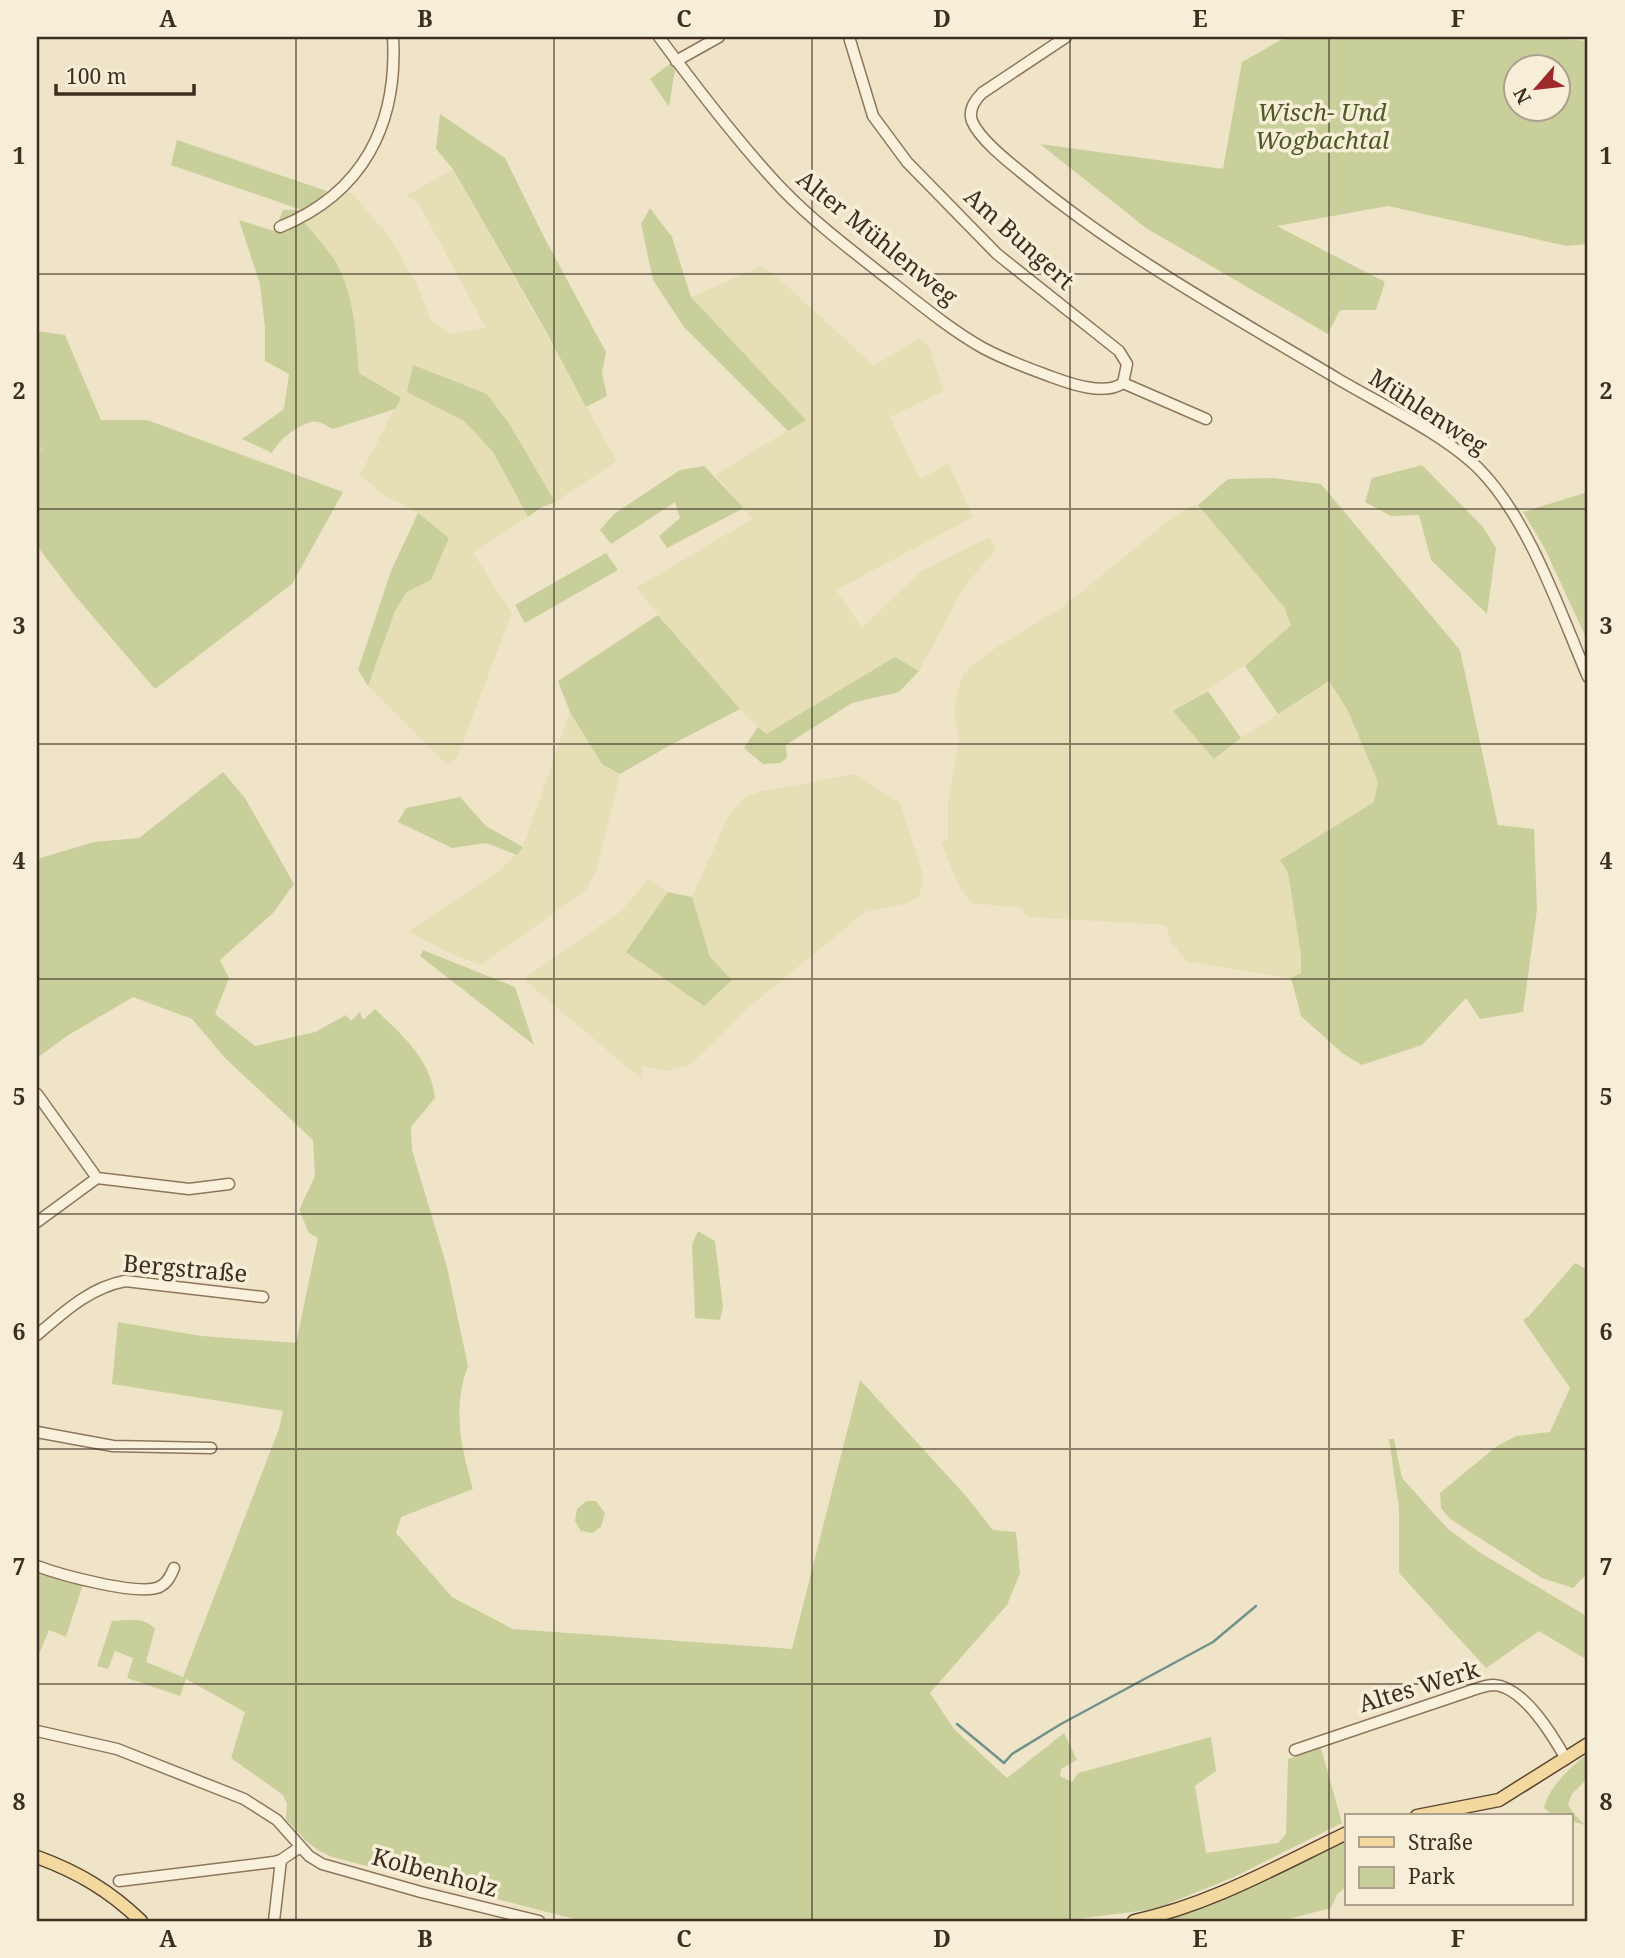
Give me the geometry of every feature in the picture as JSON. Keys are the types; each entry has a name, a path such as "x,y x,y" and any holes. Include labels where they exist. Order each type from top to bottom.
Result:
{"main road":[{"path":"1430,1814 1499,1800 1588,1744"},
{"path":"1134,1921 1180,1909 1236,1888 1345,1834"},
{"path":"37,1857 93,1882 110,1893 141,1921"}],"street":[{"path":"280,227 308,216 332,197 368,156 379,132 391,91 393,37"},
{"name":"Alter Mühlenweg","path":"659,37 785,192 839,241 927,310 982,347 1025,367 1060,380 1094,387 1113,389 1123,383"},
{"path":"676,61 719,37"},
{"name":"Am Bungert","path":"849,37 873,116 893,146 997,254 1119,351 1126,364 1123,383"},
{"name":"Mühlenweg","path":"1066,37 982,93 973,104 972,120 1002,156 1059,203 1153,266 1445,443 1472,463 1496,489 1522,531 1588,677"},
{"path":"1123,383 1206,419"},
{"path":"37,1094 97,1178"},
{"path":"37,1222 97,1178 189,1189 229,1185"},
{"name":"Bergstraße","path":"37,1335 88,1294 110,1284 125,1281 263,1297"},
{"path":"37,1432 113,1446 211,1448"},
{"path":"37,1566 133,1590 161,1587 174,1568"},
{"name":"Altes Werk","path":"1295,1750 1477,1688 1497,1685 1518,1697 1537,1715 1566,1759"},
{"path":"37,1731 117,1749 244,1800 277,1820 300,1847 282,1860 119,1881"},
{"name":"Kolbenholz","path":"300,1847 320,1863 401,1887 539,1921"},
{"path":"274,1921 282,1860"}],"shaded area":[{"path":"453,169 617,461 555,502 510,425 407,392 464,421 493,452 528,517 473,553 512,613 457,757 447,765 368,686 395,611 407,592 431,580 449,538 418,513 384,495 360,475 400,398 359,373 355,329 344,283 333,257 304,222 341,189 353,194 391,239 417,285 431,320 452,334 486,328 419,204 407,195"},
{"path":"762,266 874,366 919,338 929,346 944,391 890,417 920,479 949,464 973,517 836,590 862,628 920,572 989,537 996,549 964,587 919,671 895,657 765,734 740,709 636,588 752,519 715,475 805,420 691,297"},
{"path":"1198,505 1284,607 1292,625 1245,666 1174,711 1215,759 1241,738 1328,681 1348,711 1378,782 1374,802 1280,860 1288,873 1301,955 1301,973 1291,978 1188,962 1178,953 1178,947 1172,945 1166,925 1029,917 1020,908 972,903 961,890 941,843 948,839 948,803 959,741 954,713 962,676 997,647 1064,606 1173,517 1191,506"},
{"path":"570,712 602,764 620,774 596,872 585,891 481,965 447,952 409,931 495,874 523,847"},
{"path":"856,774 900,803 924,878 919,897 905,904 865,912 742,1013 688,1066 666,1071 642,1066 642,1079 659,1094 523,979 621,911 648,879 668,892 627,952 732,980 710,957 692,897 729,815 745,797 762,791"}],"green space":[{"name":"Wisch- Und Wogbachtal","path":"1286,37 1540,37 1588,41 1588,244 1567,246 1388,206 1277,226 1385,282 1376,310 1340,310 1328,334 1146,228 1040,144 1223,169 1242,62"},
{"path":"671,63 675,69 669,107 650,79"},
{"path":"440,114 505,158 606,352 602,373 607,396 586,407 453,169 436,149"},
{"path":"177,140 327,191 298,218 332,256 345,282 353,312 359,373 401,398 395,409 333,429 317,422 305,424 288,434 272,453 242,439 284,409 289,374 265,361 260,284 239,220 274,231 283,210 302,210 171,165"},
{"path":"650,208 672,237 691,297 806,420 788,431 684,327 653,280 641,224"},
{"path":"37,331 65,335 101,420 147,420 343,492 292,584 155,689 76,597 37,546 37,452 48,446 37,451"},
{"path":"413,365 487,394 510,425 555,502 528,517 493,452 464,421 407,392"},
{"path":"1422,465 1483,527 1496,548 1487,614 1431,560 1419,515 1391,516 1365,502 1372,478"},
{"path":"704,466 744,508 667,548 659,536 680,518 675,502 611,544 600,530 614,514 680,470"},
{"path":"1273,478 1321,484 1460,650 1498,825 1534,829 1537,909 1523,1012 1480,1019 1466,998 1422,1045 1362,1065 1342,1053 1301,1016 1291,978 1301,973 1301,955 1288,873 1280,860 1374,802 1378,782 1348,711 1329,681 1278,714 1245,666 1291,625 1284,607 1198,505 1228,479"},
{"path":"1588,492 1588,642 1545,549 1523,512"},
{"path":"418,513 449,538 431,580 407,592 395,611 368,686 358,670 391,571"},
{"path":"606,553 618,570 525,623 515,605"},
{"path":"658,615 740,709 620,774 602,764 570,712 558,681"},
{"path":"895,657 919,671 899,692 852,703 786,745 787,757 781,763 763,764 744,748 758,727 766,734"},
{"path":"1208,691 1241,738 1214,759 1173,711"},
{"path":"223,772 245,798 294,884 273,913 220,960 229,978 215,1014 255,1046 315,1032 346,1015 351,1021 360,1012 363,1020 375,1009 414,1049 428,1071 432,1084 435,1098 411,1127 412,1150 447,1267 468,1366 459,1412 465,1458 473,1489 401,1517 396,1533 452,1597 513,1629 792,1649 860,1380 966,1496 993,1530 1016,1532 1020,1573 1007,1605 930,1693 954,1729 1007,1778 1064,1733 1077,1760 1061,1769 1060,1776 1072,1782 1078,1773 1211,1737 1216,1771 1195,1786 1206,1853 1278,1843 1286,1834 1288,1759 1321,1748 1342,1823 1234,1877 1155,1909 1061,1921 582,1921 332,1857 319,1851 286,1819 287,1804 283,1795 231,1758 245,1712 186,1679 180,1696 127,1678 133,1658 115,1651 108,1669 97,1666 112,1621 135,1620 146,1622 155,1629 146,1662 183,1677 279,1429 283,1411 112,1384 118,1322 202,1336 296,1343 318,1238 309,1233 299,1210 315,1176 313,1140 226,1059 192,1019 133,997 67,1036 37,1058 37,859 94,842 139,838"},
{"path":"460,797 486,826 523,847 517,855 486,843 452,848 398,822 406,808"},
{"path":"668,892 692,897 710,957 732,980 704,1006 626,952"},
{"path":"423,950 515,987 534,1045 420,956"},
{"path":"698,1231 715,1241 723,1307 720,1320 695,1318 692,1245"},
{"path":"1575,1263 1588,1270 1588,1573 1573,1588 1542,1578 1450,1519 1441,1508 1440,1493 1497,1446 1516,1436 1550,1432 1570,1388 1523,1320"},
{"path":"1389,1439 1394,1439 1402,1478 1447,1528 1479,1552 1588,1617 1588,1656 1584,1658 1539,1631 1486,1668 1399,1573 1399,1508"},
{"path":"586,1501 596,1501 605,1513 601,1527 592,1533 581,1531 575,1521 577,1509"},
{"path":"37,1571 83,1584 66,1637 49,1630 37,1659"},
{"path":"1588,1754 1588,1778 1572,1794 1568,1804 1585,1825 1572,1821 1572,1814 1551,1814 1544,1808 1555,1785"},
{"path":"1345,1841 1345,1888 1337,1894 1331,1908 1281,1921 1164,1921 1212,1903"}],"waterway":[{"path":"957,1724 1004,1763 1012,1754 1061,1724 1213,1642 1256,1606"}]}
